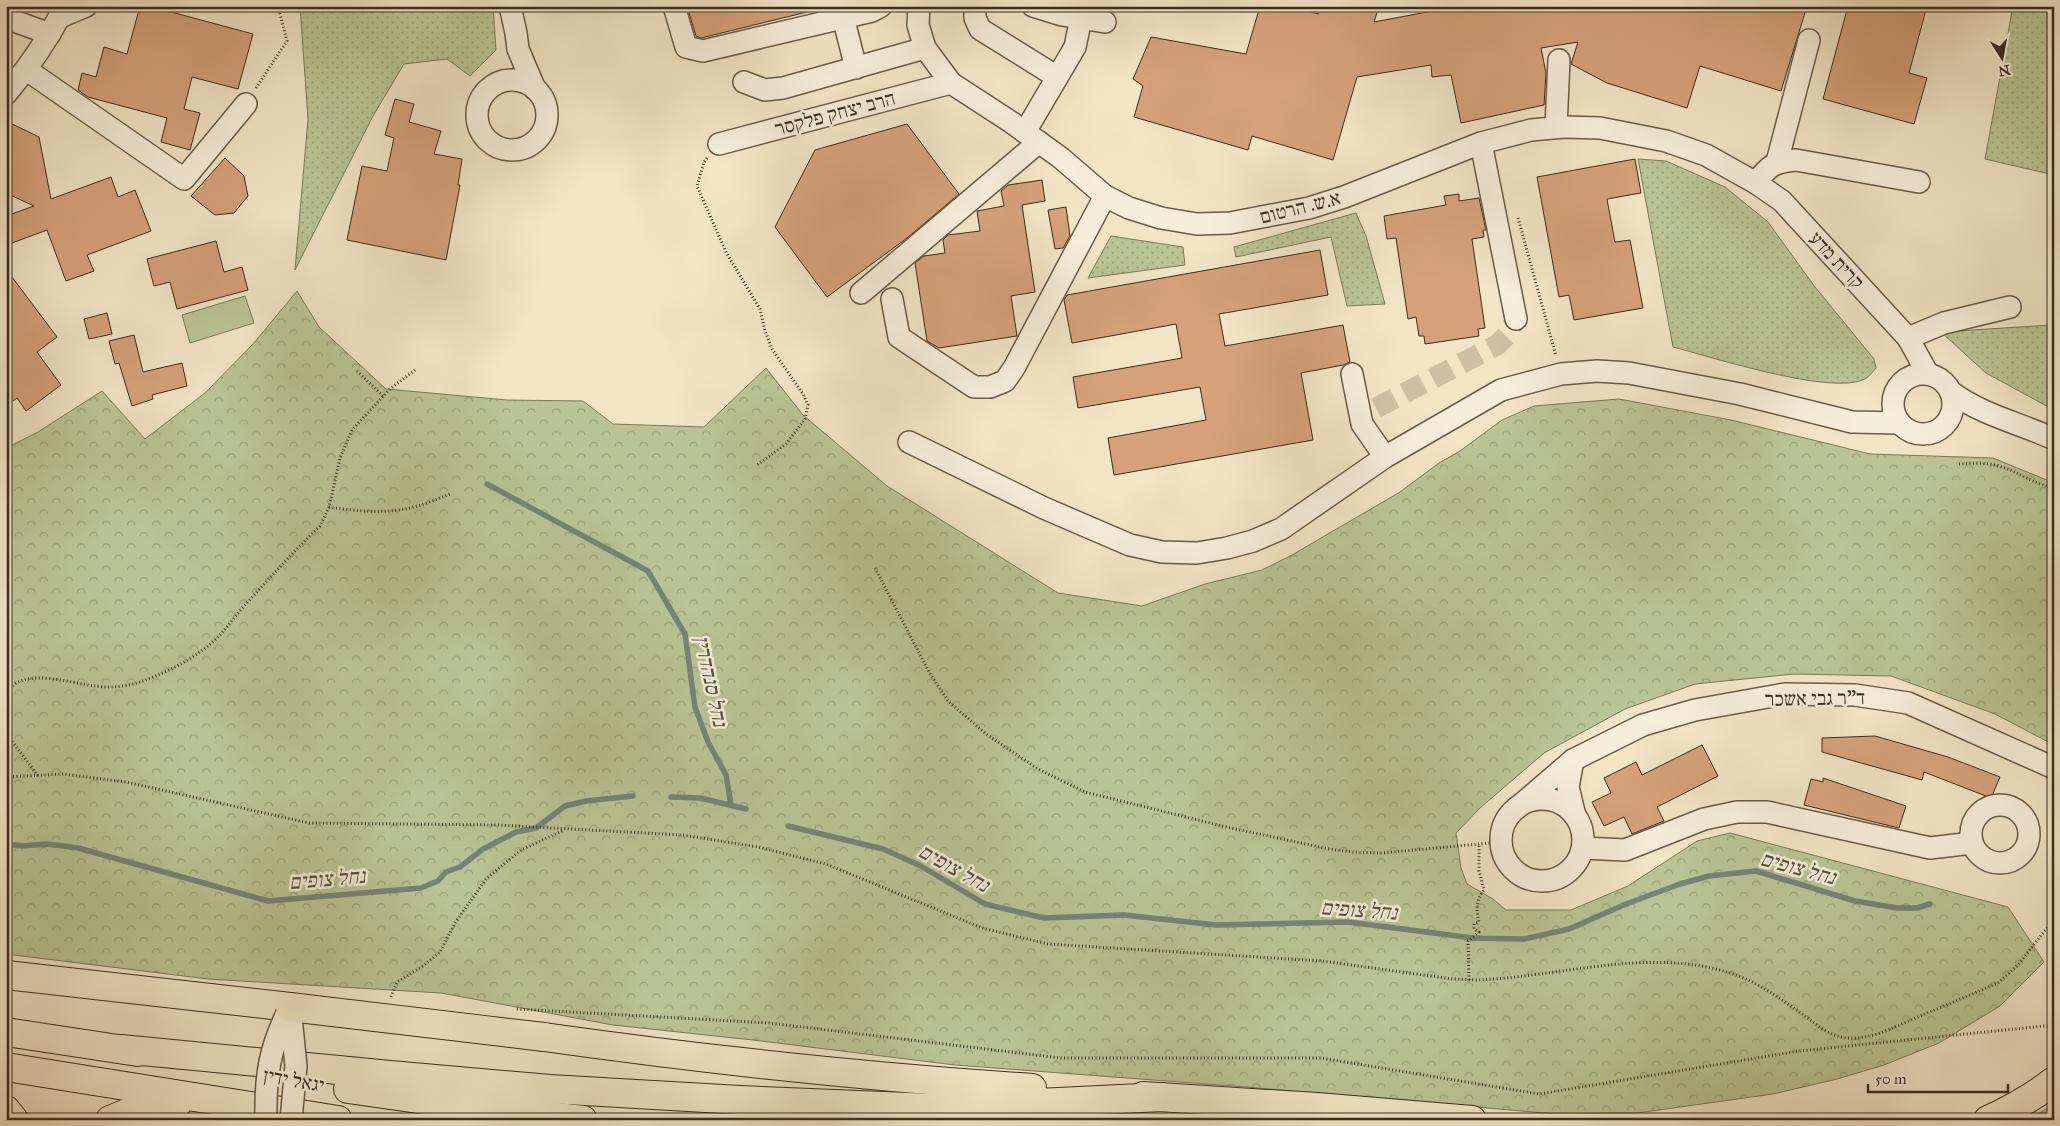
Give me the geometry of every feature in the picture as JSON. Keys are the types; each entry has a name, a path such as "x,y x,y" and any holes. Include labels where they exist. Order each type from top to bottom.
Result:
{"highway":[{"path":"6,975 544,1037 648,1052 861,1075 1316,1107 1472,1120"},
{"name":"יגאל ידין","path":"6,1032 121,1049 330,1086 488,1109 583,1120"},
{"path":"121,1049 540,1088 740,1100 932,1108 1162,1097"},
{"name":"יגאל ידין","path":"6,1067 338,1120"},
{"path":"1988,1120 2020,1105 2054,1081"},
{"path":"110,1120 139,1108 214,1100"},
{"path":"6,1110 14,1120"}],"street":[{"path":"6,18 58,19 86,6"},
{"path":"510,6 518,49 542,98 546,109 546,120 544,130 537,140 528,147 504,150 493,145 484,137 478,127 476,116 478,104 484,93 504,81 515,80 526,83 536,89"},
{"path":"674,6 686,46 703,51 881,6"},
{"name":"א.ש. הרטום","path":"919,6 918,24 926,48 951,83 1061,158 1105,196 1129,208 1161,218 1197,224 1230,223 1280,215 1344,197 1481,143 1531,130 1556,128 1600,128 1666,142 1706,155 1756,183"},
{"path":"975,6 975,18 980,29 1057,77"},
{"path":"1034,6 1062,15 1105,22"},
{"path":"843,17 856,68"},
{"path":"862,293 1032,137 1057,77 1075,47 1081,18"},
{"path":"6,94 26,70 58,19"},
{"path":"1777,162 1809,40"},
{"path":"744,82 765,90 783,88 926,48"},
{"path":"504,81 518,49"},
{"path":"1556,128 1559,60"},
{"path":"26,70 184,179 246,104"},
{"name":"הרב יצחק פלקסר","path":"719,144 951,83"},
{"path":"1481,143 1516,318"},
{"path":"1756,183 1766,170 1777,162 1796,160 1919,182"},
{"name":"קרית מדע","path":"1756,183 1782,201 1910,341"},
{"path":"892,299 899,337 974,387 990,387 1005,381 1014,368 1105,196"},
{"path":"1918,376 1910,341 1944,323 2010,307"},
{"path":"908,442 1044,508 1130,545 1162,552 1188,553 1227,548 1253,541 1281,529 1386,458 1501,390 1560,374 1597,371 1629,373 1740,394 1797,409 1861,422 1900,423"},
{"path":"1352,374 1368,412 1362,424 1386,458"},
{"path":"1918,376 1943,381 1951,392 1954,404 1950,416 1942,427 1929,433 1915,433 1900,423 1895,414 1893,403 1898,388 1918,376"},
{"path":"1951,392 1984,412 2054,439"},
{"path":"1861,422 1879,415 1893,403"},
{"path":"1950,416 1984,412"},
{"name":"ד\"ר גבי אשכר","path":"1517,808 1573,760 1643,725 1695,710 1785,694 1855,695 1908,703 2054,768"},
{"path":"1573,760 1568,787 1575,816"},
{"path":"1548,800 1566,807 1575,816 1581,826 1583,848 1578,861 1569,871 1558,878 1546,881 1526,877 1510,866 1504,855 1501,842 1506,823 1517,808 1529,801 1548,800"},
{"path":"1583,848 1624,850 1704,819 1737,812 1767,812 1930,848 1972,844"},
{"path":"266,1120 268,1073 272,1047 277,1032 290,1007"},
{"path":"290,1007 296,1066 291,1120"}],"path":[{"path":"246,104 287,41 278,6"},
{"path":"719,144 704,162 697,186 726,252 760,309 765,331 772,349 808,405 805,419 786,444 757,465"},
{"path":"1516,210 1554,345"},
{"path":"6,694 8,690 17,684 29,679 60,678 110,688 136,684 174,667 206,647 320,526 330,507 340,458 352,430 384,396 416,370"},
{"path":"357,371 384,396"},
{"path":"1959,464 1987,464 2001,467 2041,486 2054,488"},
{"path":"330,507 369,511 411,508 450,494"},
{"path":"875,568 929,672 948,701 986,734 1038,769 1085,792 1222,826 1352,852 1381,853 1501,842"},
{"path":"6,732 38,776"},
{"path":"6,777 63,774 126,782 309,823 497,825 682,835 758,847 826,864 982,928 1048,944 1322,962 1469,980 1500,979 1573,969 1646,964 1698,966 1732,974 1753,982 1829,1032 1842,1038 1860,1038 1883,1032 1998,984 2018,965 2054,919"},
{"path":"399,1000 390,999 398,982 423,966 440,952 454,922 486,879 521,850 565,830"},
{"path":"1469,980 1468,941 1479,932 1474,929 1474,924 1479,922 1477,912 1478,898 1484,890 1479,871 1479,844"},
{"path":"510,1008 769,1023 1061,1058 1321,1058 1539,1094 1798,1051 2054,1026"}],"green space":[{"path":"300,6 493,6 496,50 470,76 447,59 404,64 373,116 295,270 308,119"},
{"path":"2013,6 2054,6 2054,175 1985,159"},
{"path":"1638,159 1666,161 1725,187 1768,222 1815,287 1874,359 1876,368 1865,379 1849,383 1827,383 1771,373 1673,347"},
{"path":"1356,213 1366,236 1385,304 1347,306 1331,237 1236,257 1234,247"},
{"path":"1111,236 1183,247 1185,265 1088,278"},
{"path":"297,291 319,327 386,389 507,400 583,401 613,424 704,427 766,368 803,415 887,486 1058,593 1142,606 1205,584 1262,570 1292,555 1400,492 1502,420 1534,406 1619,399 1731,420 1870,454 1993,458 2054,483 2054,745 1995,714 1891,676 1794,674 1695,684 1625,709 1544,753 1480,808 1456,833 1461,868 1467,884 1493,899 1506,910 1571,910 1628,886 1697,841 1730,833 2008,907 2044,962 2000,1006 1939,1043 1884,1065 1837,1079 1773,1094 1637,1113 1556,1114 1246,1087 955,1065 613,1025 441,993 208,979 6,954 6,448 38,432 102,391 145,439 205,393 253,344"},
{"path":"245,296 254,323 190,343 182,315"},
{"path":"2054,313 2054,410 1986,373 1941,332 2051,325"},
{"path":"2054,1105 2054,1120 2026,1120"}],"building":[{"path":"140,6 149,6 253,34 238,89 192,77 184,109 200,113 190,150 161,142 167,118 88,97 78,90 82,73 96,77 104,47 127,54"},
{"path":"687,6 807,6 807,12 701,38 696,36"},
{"path":"1260,6 1292,6 1318,14 1320,6 1379,6 1374,22 1459,6 1807,6 1781,91 1700,66 1687,108 1607,83 1571,64 1578,42 1541,48 1546,73 1544,105 1461,123 1451,75 1432,77 1431,65 1357,77 1333,160 1252,136 1248,150 1134,117 1143,86 1133,79 1151,37 1246,54"},
{"path":"1848,6 1927,6 1909,73 1927,78 1914,124 1823,99"},
{"path":"395,99 414,104 409,122 441,131 434,154 462,159 458,185 460,185 446,260 347,240 362,166 387,171 394,138 385,135"},
{"path":"6,121 39,137 51,199 111,177 118,197 135,190 151,231 87,255 94,271 66,281 47,230 12,243 6,228 6,216 34,206 6,193"},
{"path":"907,124 959,194 907,238 827,297 775,227 815,150"},
{"path":"225,158 244,176 248,196 234,213 215,215 191,196"},
{"path":"1635,159 1641,193 1607,199 1615,242 1630,240 1643,308 1574,320 1569,295 1559,297 1537,177"},
{"path":"1042,180 1045,201 1022,205 1035,292 1011,296 1017,336 939,348 927,341 915,263 924,256 945,253 943,240 948,235 980,231 977,211 1004,206 1001,191 1008,185"},
{"path":"1459,194 1459,201 1479,198 1486,230 1483,230 1484,237 1472,239 1485,328 1478,329 1479,336 1425,344 1424,336 1419,336 1416,317 1408,319 1396,238 1387,239 1384,216 1446,205 1444,196"},
{"path":"1066,207 1070,236 1063,248 1055,249 1048,210"},
{"path":"216,241 224,272 242,267 248,290 177,309 170,282 154,286 147,259"},
{"path":"1320,250 1328,295 1219,314 1225,346 1343,325 1350,362 1301,373 1313,440 1114,475 1108,438 1206,420 1200,387 1078,408 1073,377 1182,358 1176,324 1072,343 1064,300 1067,295"},
{"path":"6,269 57,337 37,352 61,385 26,411 17,398 6,406"},
{"path":"107,313 112,334 89,339 84,319"},
{"path":"134,335 143,372 182,363 187,386 152,395 153,399 132,406 119,363 115,364 109,341"},
{"path":"1875,736 1948,757 2000,777 1991,798 1924,772 1922,780 1822,752 1822,738"},
{"path":"1702,745 1718,776 1657,807 1664,821 1632,834 1624,817 1604,826 1592,802 1611,793 1604,778 1636,762 1642,775"},
{"path":"1823,778 1906,806 1899,828 1804,805 1811,779 1823,782"}],"waterway":[{"name":"נחל סנהדרין","path":"487,484 648,571 685,634 695,707 708,742 726,775 731,805"},
{"name":"נחל צופים","path":"6,844 23,846 47,844 78,848 268,901 421,888 438,881 446,872 460,867 483,849 516,832 536,828 565,806 586,801 633,796"},
{"name":"נחל צופים","path":"671,797 700,798 746,809"},
{"name":"נחל צופים","path":"788,826 883,849 919,865 985,904 1044,918 1124,915 1216,925 1348,922 1473,938 1524,939 1569,929 1626,904 1680,884 1709,876 1756,871 1855,901 1897,908 1917,908 1930,904"}],"tunnel":[{"path":"1376,408 1497,345 1507,335 1516,319"}]}
